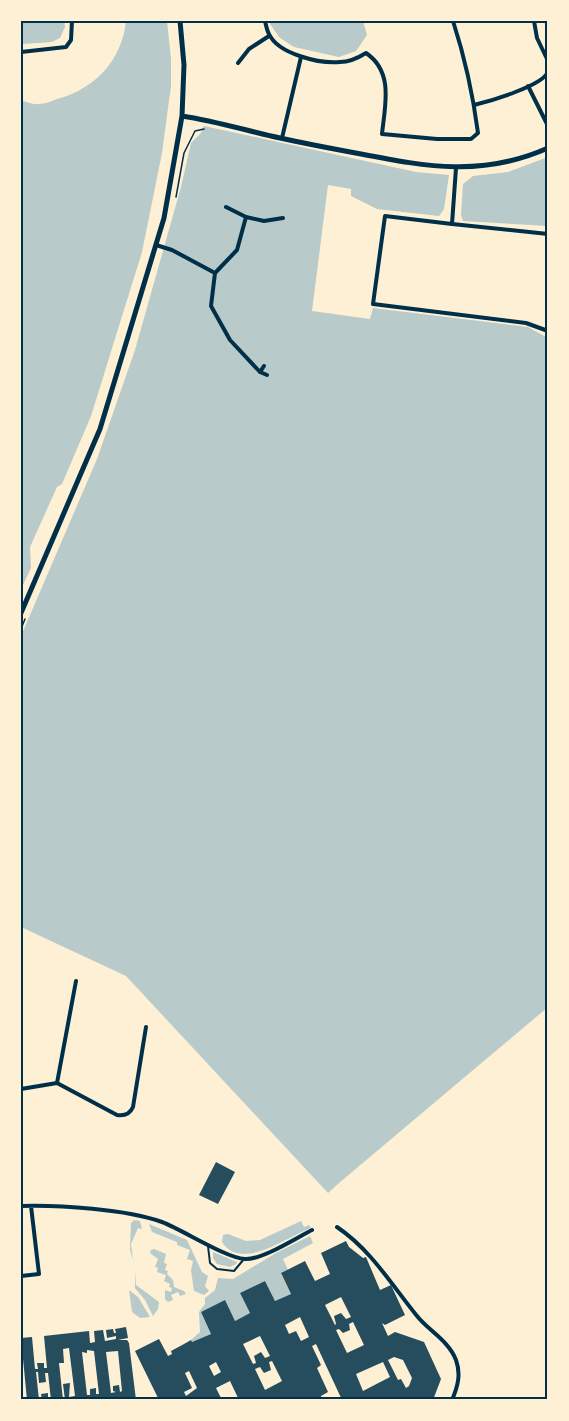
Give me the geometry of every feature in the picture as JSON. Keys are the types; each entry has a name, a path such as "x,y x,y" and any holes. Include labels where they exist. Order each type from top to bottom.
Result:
{"street":[{"path":"21,52 66,47 71,40 72,21"},
{"path":"21,613 100,429 156,244 171,181 182,116 184,64 180,21"},
{"path":"265,21 269,36 279,46 301,57 338,63 352,60 366,53 374,59 382,70 386,85 382,134 437,139 471,139 478,133 474,105 463,50 453,21"},
{"path":"534,21 537,38 548,61"},
{"path":"238,63 249,49 269,36"},
{"path":"282,138 301,57"},
{"path":"474,105 494,100 528,86 546,77 548,72"},
{"path":"528,86 548,126"},
{"path":"182,116 417,165 456,168 506,162 548,148"},
{"path":"452,224 456,168"},
{"path":"226,207 246,217 264,221 283,218"},
{"path":"548,234 385,216 374,304 526,323 548,332"},
{"path":"246,217 237,250 215,273 211,306 231,340 260,372 267,375"},
{"path":"156,244 215,273"},
{"path":"260,372 264,366"},
{"path":"57,1083 76,981"},
{"path":"21,1089 57,1083 117,1115 122,1116 131,1112 146,1027"},
{"path":"21,1206 67,1207 136,1215 167,1224 244,1259 258,1257 312,1230"},
{"path":"21,1276 39,1274 31,1206"},
{"path":"337,1227 369,1255 390,1278 418,1317 452,1351 459,1376 452,1400"}],"lane":[{"path":"208,1244 210,1263 217,1269 234,1271 244,1259"}],"shaded area":[{"path":"21,21 64,21 65,27 60,38 52,42 23,44 21,43"},
{"path":"126,21 167,21 171,86 162,153 142,252 91,416 62,484 57,487 30,547 31,568 21,589 21,100 35,104 46,103 71,94 94,80 104,71 119,48"},
{"path":"270,21 363,21 367,35 356,51 339,57 294,47 280,38"},
{"path":"204,126 416,172 449,175 444,209 439,216 377,209 351,196 351,189 328,185 312,311 370,319 373,308 528,327 548,338 548,1007 328,1193 126,976 21,927 21,636 97,459 135,350 181,187 191,143 201,133"},
{"path":"548,157 548,226 463,221 461,215 463,184 473,176 508,172"},
{"path":"134,1220 140,1221 142,1229 138,1228 131,1244 133,1260 130,1250 131,1223"},
{"path":"301,1221 304,1227 309,1225 311,1228 265,1250 241,1254 231,1250 222,1242 223,1235 228,1234 246,1241 260,1240"},
{"path":"149,1224 187,1240 202,1272 208,1276 205,1286 209,1291 204,1295 194,1291 191,1270 193,1261 187,1259 190,1250 152,1232"},
{"path":"310,1236 313,1243 283,1259 288,1270 281,1274 291,1294 275,1301 265,1281 240,1293 250,1313 235,1321 224,1301 201,1312 211,1334 192,1342 191,1340 200,1332 199,1312 205,1304 205,1298 215,1290 218,1278 233,1279"},
{"path":"154,1249 166,1254 164,1263 167,1264 165,1270 168,1271 167,1274 173,1280 174,1287 186,1294 180,1296 178,1292 171,1295 173,1300 168,1302 165,1299 165,1290 171,1292 172,1288 164,1281 166,1275 157,1272 158,1268 155,1267 158,1259 150,1253"},
{"path":"213,1252 237,1262 230,1267 217,1264 213,1258"},
{"path":"135,1271 136,1285 159,1302 158,1309 153,1316 145,1300 135,1288"},
{"path":"129,1290 138,1297 150,1317 140,1318 132,1312"}],"building":[{"path":"216,1162 235,1172 218,1204 199,1195"},
{"path":"346,1241 349,1247 363,1258 366,1257 380,1290 391,1285 405,1315 385,1325 382,1323 388,1336 395,1332 424,1342 441,1379 433,1400 342,1400 316,1344 312,1346 321,1365 317,1368 328,1392 321,1396 322,1400 239,1400 230,1381 216,1388 222,1400 159,1400 135,1351 159,1339 168,1356 172,1354 171,1351 191,1340 192,1342 211,1334 201,1312 225,1300 235,1321 250,1313 240,1293 265,1281 275,1301 291,1294 281,1273 305,1261 315,1281 330,1274 321,1253","holes":["341,1297 351,1317 346,1319 341,1313 334,1316 335,1325 325,1305","300,1317 309,1337 301,1341 296,1331 289,1334 285,1325","353,1322 364,1345 347,1353 336,1330 339,1329 343,1333 350,1330 349,1324","260,1336 270,1356 265,1358 261,1352 254,1356 256,1363 253,1364 243,1344","394,1357 403,1360 412,1378 406,1388 401,1379 398,1380 388,1360","272,1361 282,1381 265,1390 255,1369 260,1367 264,1373 271,1370 269,1362","216,1362 221,1372 214,1376 209,1366","383,1362 390,1377 363,1391 356,1374","189,1371 197,1388 186,1396 184,1392 192,1388 185,1373"]},
{"path":"126,1327 128,1338 118,1340 127,1340 129,1343 136,1400 123,1400 123,1398 65,1400 63,1384 70,1383 69,1397 75,1396 69,1348 63,1349 64,1363 59,1363 63,1400 51,1400 48,1373 45,1373 46,1382 39,1383 38,1372 36,1372 39,1400 27,1400 21,1338 32,1337 35,1369 38,1369 37,1363 44,1363 44,1368 47,1368 44,1336 89,1331 90,1343 95,1342 94,1331 103,1330 105,1341 116,1339 116,1336 107,1338 106,1330 113,1329 116,1333 115,1329","holes":["87,1350 94,1351 99,1394 96,1394 96,1388 90,1389 90,1395 87,1395 82,1352 87,1353","118,1351 122,1391 120,1392 119,1385 113,1386 113,1391 116,1392 111,1393 106,1352"]},
{"path":"48,1393 48,1398 42,1400 41,1394"}]}
